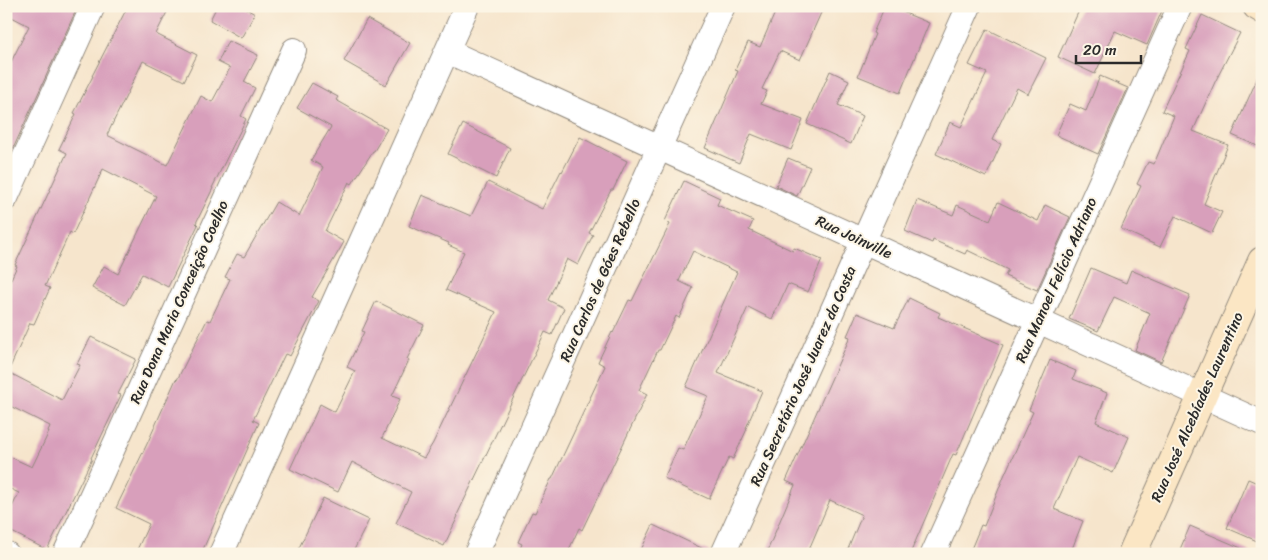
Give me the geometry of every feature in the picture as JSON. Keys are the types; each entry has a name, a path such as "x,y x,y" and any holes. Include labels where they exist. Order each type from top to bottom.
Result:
{"street":[{"path":"6,198 94,6"},
{"path":"221,554 467,6"},
{"name":"Rua Carlos de Góes Rebello","path":"476,554 723,6"},
{"name":"Rua Secretário José Juarez da Costa","path":"723,554 969,6"},
{"name":"Rua Manoel Felício Adriano","path":"933,554 1180,6"},
{"path":"1257,6 1262,9"},
{"name":"Rua Dona Maria Conceição Coelho","path":"65,554 294,50"},
{"name":"Rua Joinville","path":"447,51 1262,423"},
{"name":"Rua José Alcebíades Laurentino","path":"1132,554 1262,261"}],"building":[{"path":"6,6 78,6 6,164 6,72 29,26 6,14"},
{"path":"128,6 170,6 156,34 197,55 184,81 143,61 107,135 167,165 201,96 212,102 230,68 218,62 228,41 258,55 244,82 255,88 241,116 246,119 212,188 196,223 198,225 168,287 142,274 125,305 92,288 104,266 118,274 156,196 103,169 73,234 70,232 45,286 50,288 34,324 30,323 8,372 62,400 80,365 77,364 91,337 136,359 118,394 121,395 92,459 47,550 6,529 6,519 19,493 6,487 6,455 32,467 50,426 6,404 6,290 17,266 15,265 67,153 59,149 76,114 74,113"},
{"path":"217,6 241,6 255,14 241,38 210,20"},
{"path":"778,6 824,6 800,60 780,51 762,89 767,91 761,104 803,120 791,150 751,134 739,163 705,148 738,71 735,70 748,42 760,47"},
{"path":"885,6 929,23 900,93 858,76"},
{"path":"1081,6 1164,6 1147,45 1115,31 1095,74 1058,57"},
{"path":"1202,15 1240,33 1193,131 1228,145 1204,204 1222,212 1212,233 1175,216 1160,247 1121,229 1141,186 1137,184 1148,162 1154,164 1174,116 1162,111 1190,51 1186,49"},
{"path":"367,19 410,43 386,85 344,61"},
{"path":"987,29 1046,58 1028,94 1017,88 992,140 1001,144 986,177 936,154 950,122 961,127 987,73 969,65"},
{"path":"1262,68 1262,148 1232,135"},
{"path":"830,71 849,80 838,105 863,116 851,144 807,124"},
{"path":"1100,76 1128,88 1098,154 1056,135 1070,104 1086,111"},
{"path":"312,83 338,97 336,100 387,129 352,184 349,182 325,231 344,242 312,297 319,301 290,356 285,354 253,420 259,423 201,554 135,554 149,524 116,508 176,379 207,320 210,321 230,279 225,277 237,254 244,257 276,202 299,216 323,167 311,160 331,127 297,108"},
{"path":"463,124 510,148 496,178 448,154"},
{"path":"580,137 627,161 589,233 593,235 578,265 567,259 548,300 564,308 552,335 545,332 444,546 396,523 411,492 352,462 338,492 290,469 320,404 335,412 355,371 347,367 376,301 424,325 407,359 409,360 392,396 400,399 382,438 424,458 496,312 446,290 464,252 448,245 449,243 409,226 422,195 471,216 488,182 542,209"},
{"path":"788,158 810,167 797,196 776,186"},
{"path":"684,181 720,198 717,205 753,221 749,230 793,251 794,248 822,260 808,292 788,284 772,319 748,307 718,373 762,391 733,459 729,457 709,499 664,478 678,448 683,450 708,396 686,387 737,272 693,251 679,281 693,288 679,318 676,316 660,350 658,350 639,390 647,394 582,530 579,528 567,554 518,554 522,544 518,542 532,512 535,513 552,479 605,366 598,362 629,300 632,301 670,224 665,221"},
{"path":"917,200 953,215 957,205 990,220 998,202 1038,221 1045,205 1070,217 1037,290 1005,276 1008,270 967,250 965,254 933,240 932,243 905,231"},
{"path":"1091,268 1126,283 1131,270 1190,295 1161,362 1135,350 1150,313 1114,297 1098,331 1069,319"},
{"path":"909,298 940,313 938,317 1003,345 956,455 953,454 910,554 846,554 862,515 830,500 807,554 766,554 795,485 786,481 850,337 847,336 857,313 894,328"},
{"path":"1050,360 1076,371 1073,379 1107,393 1096,422 1129,437 1113,473 1077,457 1054,509 1083,521 1070,554 969,554 981,525 984,526 1033,412 1029,410"},
{"path":"1248,479 1262,485 1262,529 1257,541 1227,528"},
{"path":"323,498 369,520 352,554 296,554"},
{"path":"653,525 710,552 710,554 639,554"},
{"path":"1190,526 1255,554 1178,554"}]}
